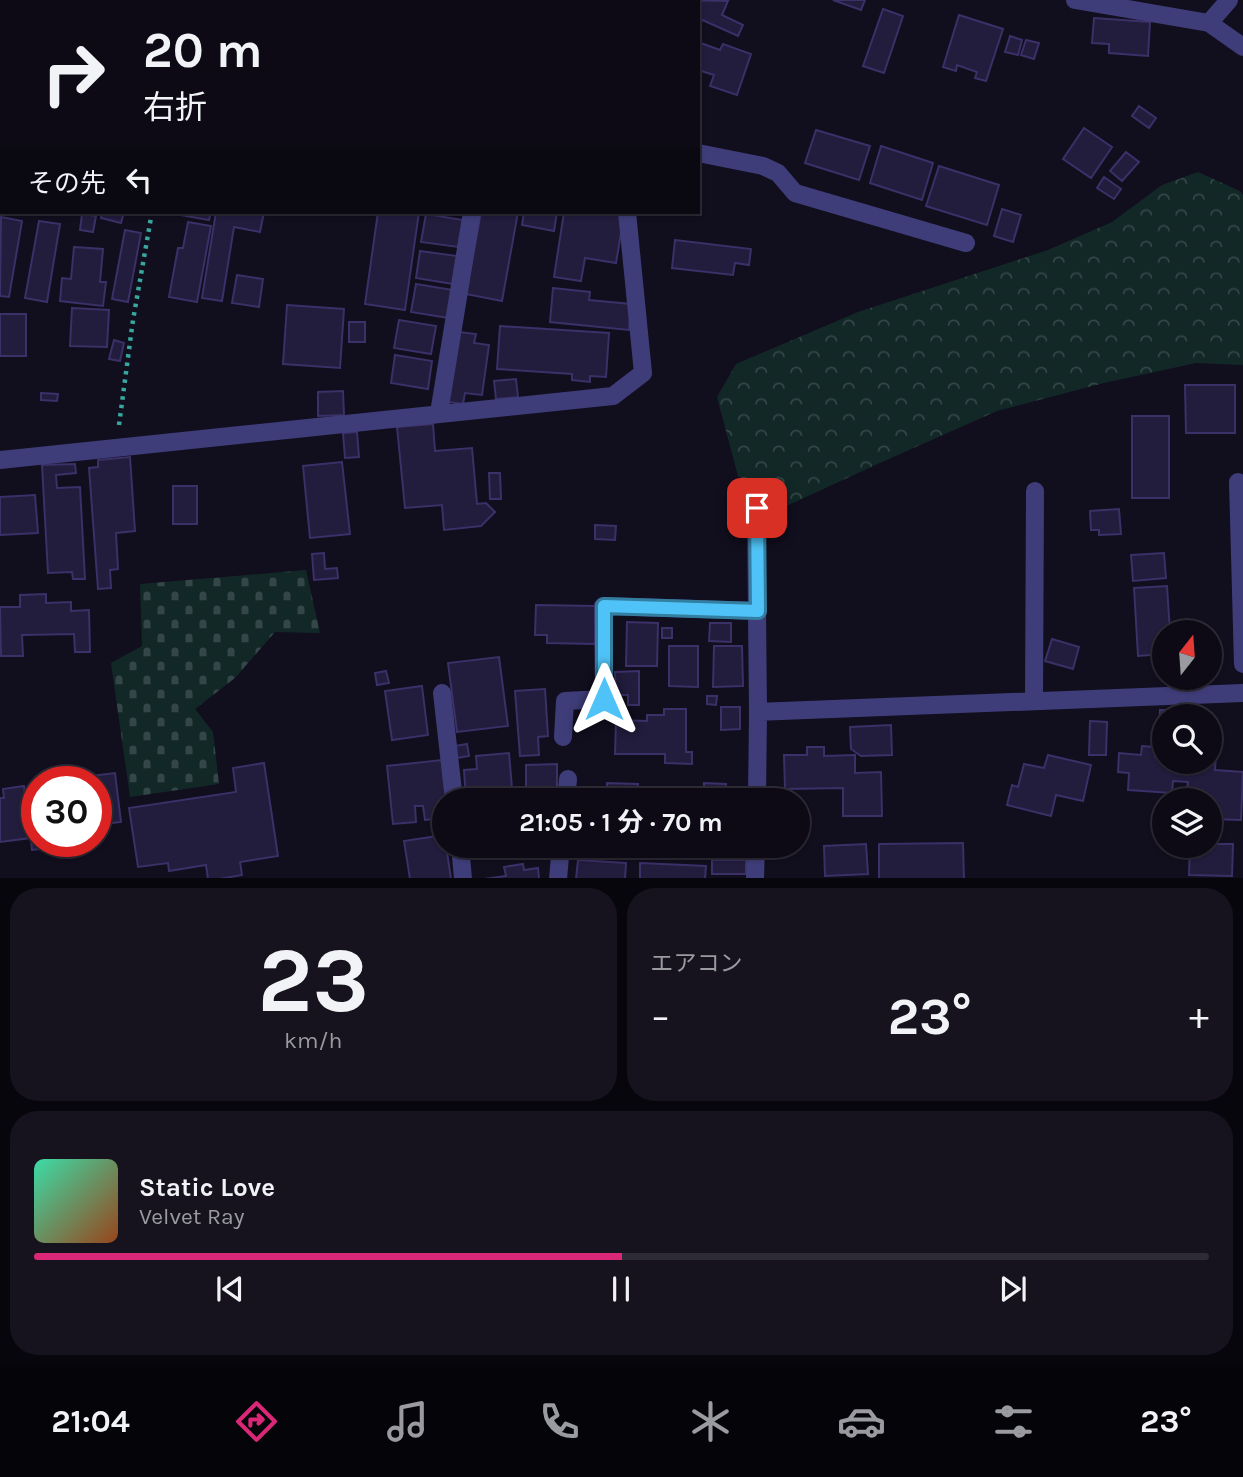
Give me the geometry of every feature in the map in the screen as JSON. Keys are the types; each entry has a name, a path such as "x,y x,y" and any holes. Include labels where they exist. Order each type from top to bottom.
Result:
{"street":[{"path":"1075,0 1209,23 1243,47"},
{"path":"1209,23 1229,0"},
{"path":"700,153 763,166 778,173 795,192 966,243"},
{"path":"439,414 472,214"},
{"path":"0,460 613,396 642,373 628,214"},
{"path":"1238,482 1243,664"},
{"path":"1034,701 1035,491"},
{"path":"757,508 757,788"},
{"path":"563,737 565,701 604,699 604,606 758,611"},
{"path":"442,693 453,788"},
{"path":"758,712 1243,693"},
{"path":"567,788 568,779"},
{"path":"461,858 463,878"},
{"path":"558,878 560,858"},
{"path":"755,878 756,858"}],"path":[{"path":"116,448 133,320 152,214"}],"green space":[{"path":"1198,172 1240,191 1243,195 1243,365 1196,363 1104,383 997,411 782,508 738,476 717,397 736,364 858,312 1048,250 1112,222 1162,185"},
{"path":"306,570 320,633 275,632 235,678 195,709 213,732 219,784 130,797 111,663 142,646 140,584"}],"building":[{"path":"700,0 728,1 722,15 743,25 738,36 700,19"},
{"path":"833,0 865,0 861,10"},
{"path":"883,9 903,16 884,73 863,66"},
{"path":"959,15 1003,29 986,81 975,78 977,72 957,65 956,71 943,67"},
{"path":"1094,18 1150,22 1148,56 1109,53 1109,44 1092,43"},
{"path":"1010,36 1022,40 1018,55 1005,52"},
{"path":"1026,40 1039,43 1034,59 1021,55"},
{"path":"700,43 720,50 723,44 751,54 737,95 710,86 714,75 700,71"},
{"path":"1139,106 1156,118 1149,128 1132,116"},
{"path":"1084,128 1112,147 1091,178 1063,159"},
{"path":"816,130 870,146 859,180 805,163"},
{"path":"881,146 933,163 922,200 870,183"},
{"path":"1126,152 1139,162 1122,181 1110,171"},
{"path":"939,166 999,185 987,225 926,206"},
{"path":"1104,177 1121,189 1114,199 1097,188"},
{"path":"1002,209 1021,215 1013,242 994,236"},
{"path":"82,214 96,216 93,232 80,230"},
{"path":"102,214 123,214 121,223 101,218"},
{"path":"175,214 210,214 209,220"},
{"path":"216,214 264,214 260,232 234,227 222,301 202,298"},
{"path":"378,214 419,214 405,310 365,304"},
{"path":"426,214 463,220 458,247 421,242"},
{"path":"481,214 518,214 502,301 466,294"},
{"path":"524,214 557,214 554,231 522,225"},
{"path":"564,214 624,215 616,263 585,258 581,281 554,277"},
{"path":"1,217 22,221 9,297 0,296"},
{"path":"39,221 60,224 47,302 25,298"},
{"path":"188,222 211,226 197,302 169,297 178,248 183,248"},
{"path":"125,230 141,233 128,302 112,299"},
{"path":"675,240 751,249 749,265 735,263 733,275 672,268"},
{"path":"74,247 103,249 100,282 106,282 103,306 60,301 62,278 71,279"},
{"path":"420,251 457,256 453,284 416,278"},
{"path":"237,275 263,279 259,307 232,303"},
{"path":"416,284 453,290 449,318 411,312"},
{"path":"553,288 590,292 589,300 631,304 629,330 550,322"},
{"path":"287,305 344,309 340,368 283,364"},
{"path":"72,308 109,310 107,347 70,346"},
{"path":"0,314 26,314 26,356 0,356"},
{"path":"399,320 436,326 431,354 394,348"},
{"path":"349,322 365,322 365,342 349,342"},
{"path":"500,326 609,333 606,377 590,376 590,382 572,380 572,374 497,369"},
{"path":"459,332 476,334 474,343 489,345 482,395 465,393 463,404 448,402"},
{"path":"114,340 124,343 120,361 109,359"},
{"path":"395,355 432,361 428,389 391,383"},
{"path":"516,379 518,397 496,399 494,381"},
{"path":"1185,385 1235,385 1235,433 1186,433"},
{"path":"343,391 344,415 318,416 318,392"},
{"path":"41,393 58,394 57,401 41,400"},
{"path":"1132,416 1169,416 1169,498 1132,498"},
{"path":"433,424 435,451 472,448 477,504 486,503 495,512 481,526 444,530 442,505 405,508 397,427"},
{"path":"357,432 359,457 345,458 343,433"},
{"path":"130,457 135,531 116,533 118,569 110,570 111,588 98,589 89,468 98,467 98,460"},
{"path":"342,462 350,534 310,538 303,466"},
{"path":"75,464 76,473 56,475 57,488 80,487 85,579 73,579 72,572 48,573 42,465"},
{"path":"489,473 500,473 501,499 490,499"},
{"path":"173,486 197,486 197,524 173,524"},
{"path":"35,495 38,533 0,535 0,497"},
{"path":"1119,509 1121,534 1099,535 1099,530 1091,530 1090,511"},
{"path":"595,525 616,526 615,540 595,539"},
{"path":"324,553 325,569 337,568 338,578 314,580 312,554"},
{"path":"1164,553 1166,578 1133,581 1131,555"},
{"path":"1167,586 1169,620 1152,620 1152,655 1138,656 1134,588"},
{"path":"46,594 46,603 71,602 71,611 89,610 90,652 75,652 74,634 22,635 23,656 1,656 0,607 20,607 20,595"},
{"path":"536,605 596,606 595,644 547,643 547,635 535,635"},
{"path":"627,622 658,623 657,666 626,666"},
{"path":"710,623 731,623 731,642 709,641"},
{"path":"662,628 672,628 672,638 662,638"},
{"path":"1052,639 1079,647 1073,669 1045,661"},
{"path":"669,646 698,646 698,687 669,686"},
{"path":"714,646 742,646 743,686 713,687"},
{"path":"499,657 508,726 457,732 448,663"},
{"path":"386,671 389,683 377,685 375,673"},
{"path":"639,671 639,705 628,705 628,695 616,695 615,672"},
{"path":"422,686 428,735 392,740 385,691"},
{"path":"545,689 548,736 538,737 539,755 520,756 515,691"},
{"path":"707,696 717,696 716,705 707,704"},
{"path":"721,707 740,707 740,729 721,730"},
{"path":"664,709 686,709 686,752 692,752 692,764 665,763 665,754 615,754 616,720 647,721 647,715 664,715"},
{"path":"1090,721 1107,722 1106,755 1089,755"},
{"path":"891,725 892,755 861,756 851,749 850,727"},
{"path":"467,744 469,756 457,758 455,746"},
{"path":"1142,746 1152,747 1152,774 1243,772 1241,820 1222,819 1222,788 1187,788 1188,782 1173,781 1172,788 1152,788 1152,792 1128,790 1129,773 1118,772 1119,753 1141,755"},
{"path":"807,747 824,747 824,756 855,755 855,773 881,772 882,816 843,816 843,788 785,788 784,755 807,755"},
{"path":"509,753 512,788 465,788 464,770 477,769 476,756"},
{"path":"1048,755 1091,765 1083,801 1056,795 1051,816 1007,805 1012,785 1018,787 1024,764 1044,768"},
{"path":"442,760 445,788 432,788 432,819 425,820 423,806 415,806 416,822 393,824 387,766"},
{"path":"264,763 278,856 240,862 242,875 225,878 208,878 206,865 169,871 168,863 138,867 129,808 236,792 233,768"},
{"path":"557,764 557,788 526,788 526,765"},
{"path":"112,773 115,773 121,822 112,823"},
{"path":"607,783 638,784 638,788 607,788"},
{"path":"704,783 726,784 726,788 704,788"},
{"path":"21,786 21,839 0,842 0,798 4,798 3,789"},
{"path":"432,837 432,858 448,858 451,878 410,878 404,841"},
{"path":"963,843 964,878 879,878 879,844"},
{"path":"866,844 868,874 825,876 824,846"},
{"path":"1222,844 1233,844 1232,876 1189,875 1190,858 1222,858"},
{"path":"578,860 626,863 625,878 576,878"},
{"path":"712,860 746,860 746,874 712,874"},
{"path":"640,863 706,866 705,878 640,878"},
{"path":"523,864 524,870 538,868 539,878 491,878 506,876 504,867"}],"route":[{"path":"604,699 604,606 758,611 757,508"}]}
